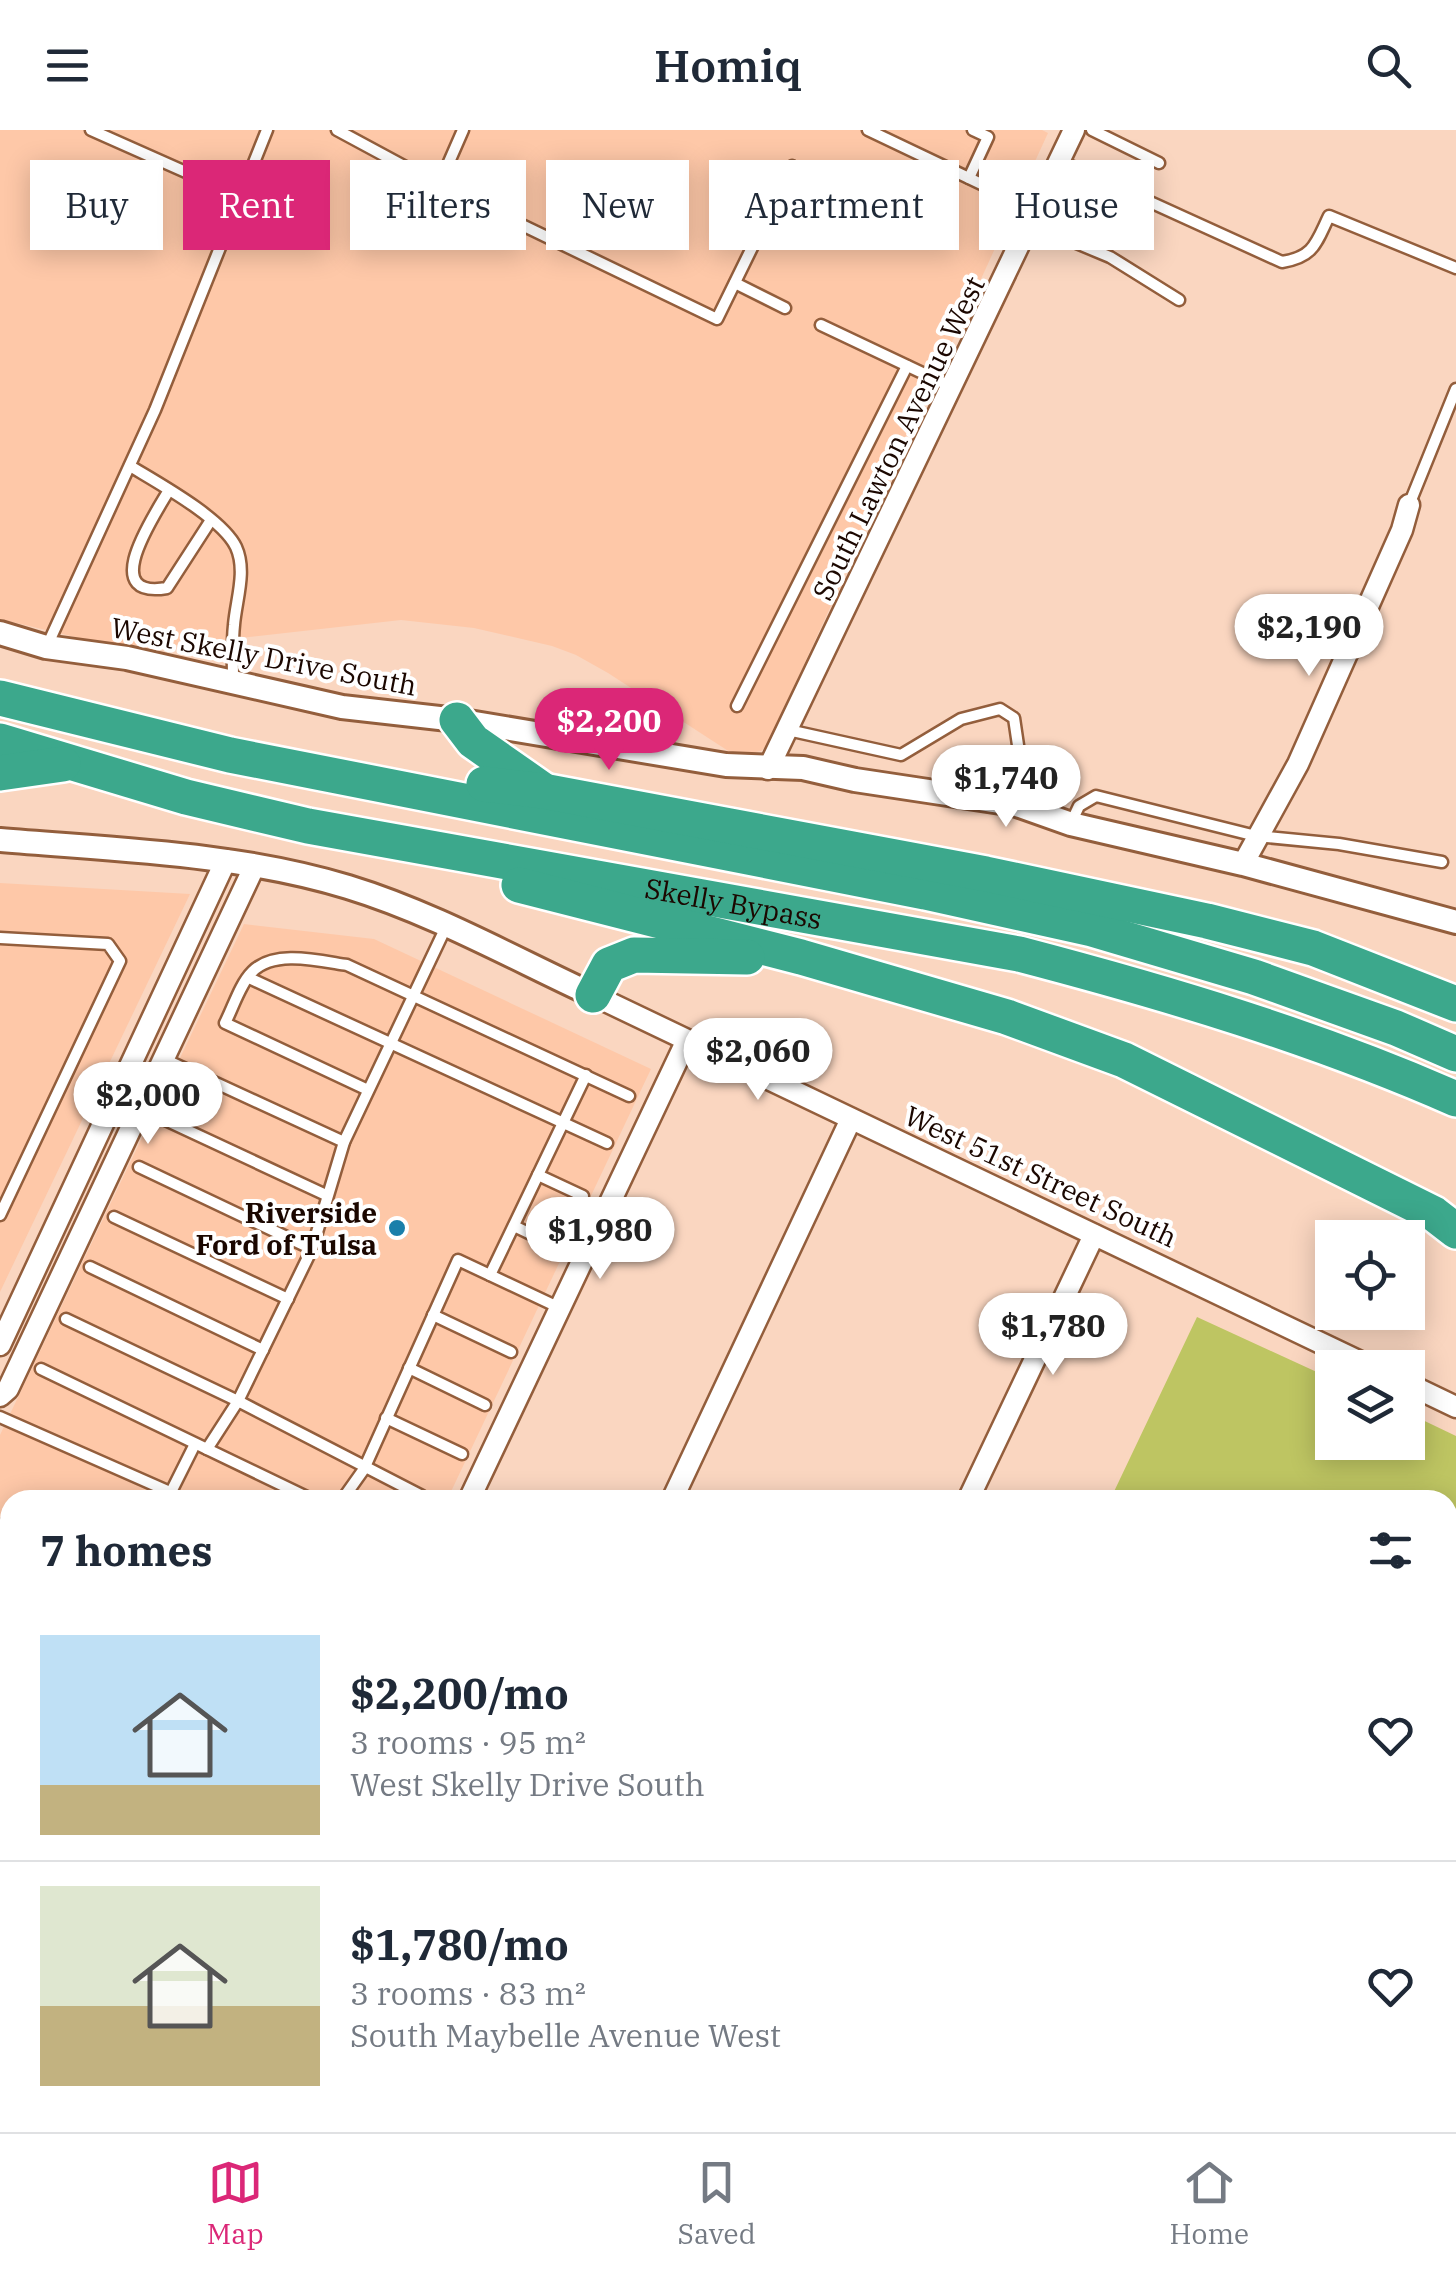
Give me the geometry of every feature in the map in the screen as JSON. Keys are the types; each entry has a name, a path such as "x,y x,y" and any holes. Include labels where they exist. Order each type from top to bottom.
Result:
{"highway":[{"name":"Skelly Bypass","path":"0,698 230,756 924,892 1092,929 1254,977 1456,1054"},
{"path":"457,720 473,741 544,791"},
{"name":"Skelly Bypass","path":"0,740 186,797 308,826 1019,954 1281,1030 1456,1099"},
{"path":"230,756 544,791 986,874 1313,948 1456,1004"},
{"path":"0,772 76,762"},
{"path":"308,826 801,957 1007,1017 1124,1060 1434,1214 1456,1231"},
{"path":"593,995 609,965 634,955 801,957"}],"street":[{"name":"South Lawton Avenue West","path":"1061,160 1074,130"},
{"name":"South Lawton Avenue West","path":"768,769 1018,250"},
{"path":"1243,864 1298,764 1402,530 1409,506"},
{"name":"West Skelly Drive South","path":"0,633 342,707 457,720 570,741 768,769 804,768 856,780 1014,804 1071,824 1243,864 1456,922"},
{"name":"West 51st Street South","path":"0,840 226,860 349,888 446,926 1335,1350"},
{"path":"0,1345 226,860"},
{"path":"0,1396 8,1389 255,864"},
{"path":"473,1490 686,1042"},
{"path":"138,1048 162,1058"},
{"path":"677,1490 851,1119"},
{"path":"973,1490 1094,1235"},
{"path":"1425,1392 1456,1407"}],"lane":[{"path":"91,130 183,171"},
{"path":"256,160 267,130"},
{"path":"336,130 392,160"},
{"path":"450,160 464,130"},
{"path":"868,130 979,184"},
{"path":"968,178 988,137 974,130"},
{"path":"1092,130 1159,162"},
{"path":"1154,204 1282,262 1301,259 1313,248 1329,216 1456,268"},
{"path":"526,227 717,318 751,250"},
{"path":"46,646 130,466 220,250"},
{"path":"1097,250 1179,300"},
{"path":"734,284 786,308"},
{"path":"821,325 953,388"},
{"path":"737,706 907,366"},
{"path":"1409,506 1456,390"},
{"path":"130,466 211,520 237,548 240,561 233,681"},
{"path":"169,490 133,555 132,573 141,585 152,591 166,588 211,520"},
{"path":"788,730 900,754 961,720 1000,709 1014,718 1019,752 1014,804"},
{"path":"1071,824 1079,806 1096,796 1256,836 1339,844 1442,862"},
{"path":"207,1450 238,1401 312,1249 344,1142 446,926"},
{"path":"0,938 108,944 120,961 0,1215"},
{"path":"368,1090 226,1023 252,972 274,961 305,959 347,965 629,1096"},
{"path":"249,978 608,1142"},
{"path":"162,1058 344,1142"},
{"path":"490,1275 586,1075"},
{"path":"162,1118 326,1196"},
{"path":"139,1167 312,1249"},
{"path":"538,1175 584,1196"},
{"path":"114,1217 288,1299"},
{"path":"514,1226 560,1248"},
{"path":"349,1490 364,1469 458,1260 560,1308"},
{"path":"90,1267 264,1350"},
{"path":"433,1315 510,1352"},
{"path":"66,1319 238,1401 409,1490"},
{"path":"409,1368 486,1405"},
{"path":"41,1369 292,1490"},
{"path":"0,1417 156,1490"},
{"path":"386,1418 462,1454"},
{"path":"172,1490 194,1444"}],"shaded area":[{"path":"0,130 1048,133 1036,160 979,160 979,250 994,250 761,751 736,756 576,655 474,628 401,620 177,645 130,645 100,643 0,619"},
{"path":"0,883 190,894 0,1292"},
{"path":"244,924 374,939 651,1069 452,1490 0,1490 0,1435"}],"green space":[{"path":"1197,1317 1315,1371 1315,1460 1425,1460 1425,1421 1456,1436 1456,1490 1115,1490"}],"place":[{"name":"Riverside Ford of Tulsa","path":"397,1228"}]}
